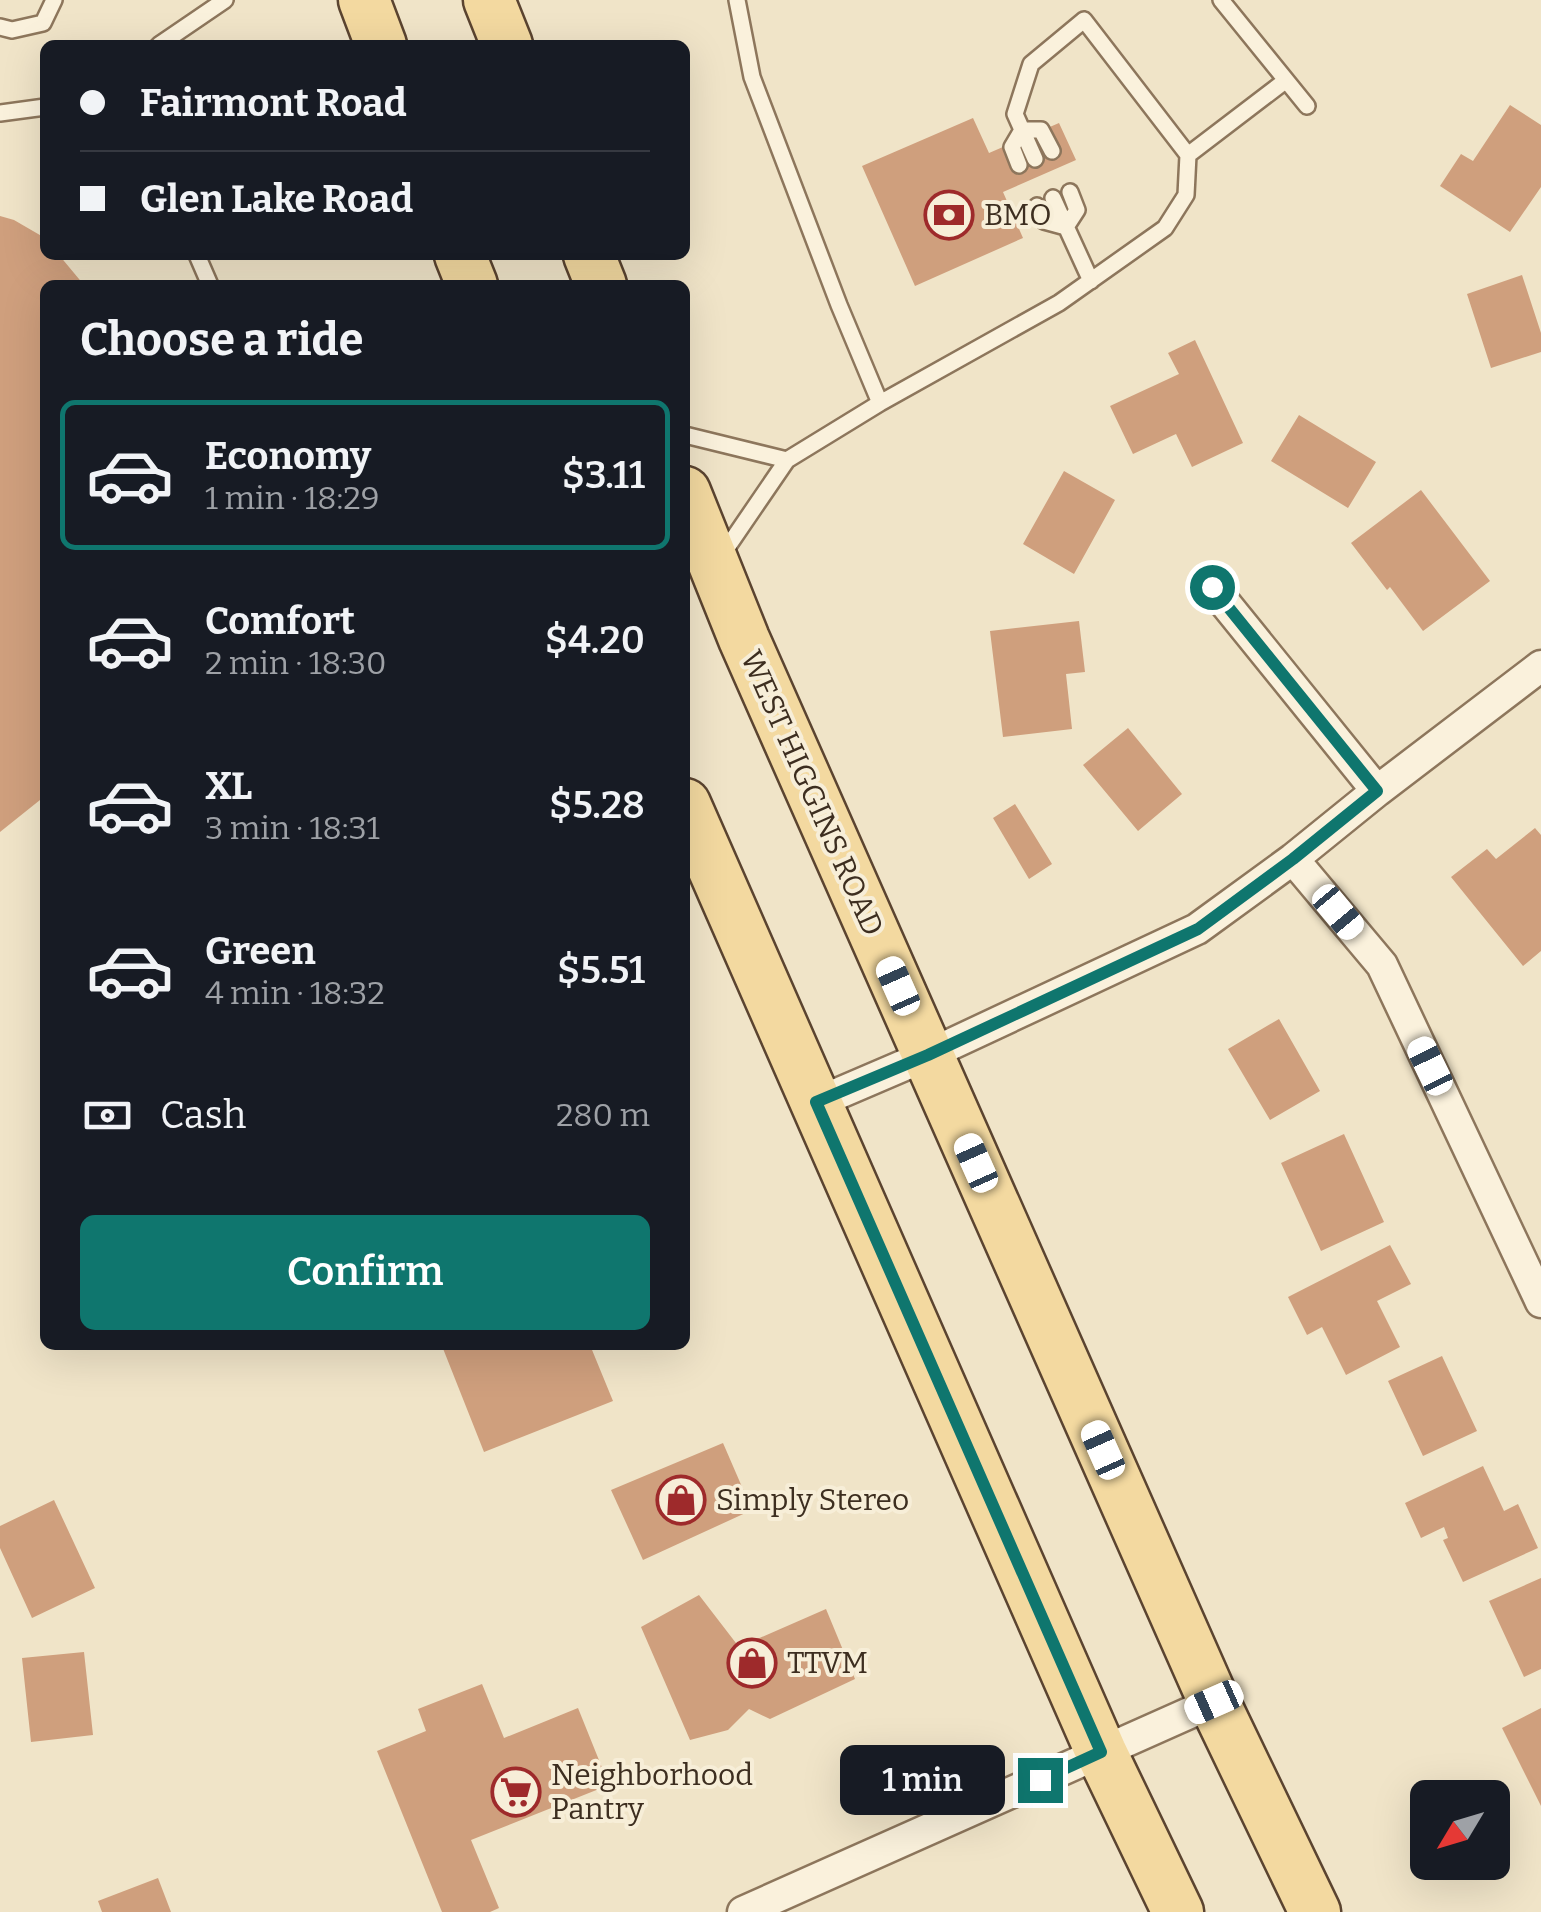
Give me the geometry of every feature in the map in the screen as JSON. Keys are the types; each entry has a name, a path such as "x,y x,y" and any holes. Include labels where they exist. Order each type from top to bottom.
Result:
{"main road":[{"path":"364,0 379,40"},
{"path":"489,0 504,40"},
{"name":"WEST HIGGINS ROAD","path":"690,504 744,639 1214,1702 1315,1912"},
{"path":"690,815 1101,1752 1178,1912"}],"street":[{"path":"1212,587 1377,791"},
{"path":"816,1102 928,1055 1198,929 1541,666"},
{"path":"1293,859 1382,965 1541,1302"},
{"path":"742,1912 1214,1702"}],"lane":[{"path":"0,28 12,30 43,23 54,0"},
{"path":"166,40 225,0"},
{"path":"737,0 752,77 880,403"},
{"path":"1222,0 1306,106"},
{"path":"715,566 787,460 1059,303 1165,228 1186,195 1188,156 1084,20 1030,64 1016,114 1035,158"},
{"path":"1188,156 1284,81"},
{"path":"0,113 40,108"},
{"path":"1022,130 1041,130 1052,152"},
{"path":"1018,165 1012,147 1022,130"},
{"path":"1066,227 1076,210 1070,192"},
{"path":"1053,198 1091,281"},
{"path":"1036,206 1044,221 1066,227"},
{"path":"690,436 787,460"}],"building":[{"path":"1510,105 1541,125 1541,187 1510,232 1440,186 1461,154 1473,161"},
{"name":"BMO","path":"973,118 989,153 1059,123 1076,160 1003,192 1023,238 915,286 862,166"},
{"path":"0,216 40,235 40,260 63,260 80,280 40,280 40,800 0,832"},
{"path":"1522,275 1541,333 1541,352 1491,368 1467,294"},
{"path":"1195,340 1243,443 1192,467 1176,434 1133,454 1110,406 1179,374 1168,353"},
{"path":"1299,415 1376,462 1348,508 1271,461"},
{"path":"1064,471 1115,500 1074,574 1023,544"},
{"path":"1421,490 1490,581 1423,631 1351,543"},
{"path":"1079,621 1085,672 1066,674 1072,729 1003,737 990,631"},
{"path":"1128,728 1182,794 1138,831 1083,765"},
{"path":"1015,804 1052,864 1029,879 993,818"},
{"path":"1535,828 1541,835 1541,951 1523,966 1451,877 1487,849 1496,859"},
{"path":"1279,1019 1320,1091 1270,1120 1228,1049"},
{"path":"1344,1134 1384,1222 1321,1251 1281,1163"},
{"path":"1390,1245 1411,1284 1377,1301 1400,1347 1346,1375 1322,1327 1307,1335 1288,1297"},
{"path":"444,1350 592,1350 613,1401 484,1452"},
{"path":"1442,1356 1477,1431 1423,1456 1388,1381"},
{"name":"Simply Stereo","path":"723,1443 752,1510 643,1560 611,1490"},
{"path":"1483,1466 1504,1511 1518,1504 1538,1548 1463,1582 1443,1540 1448,1538 1444,1527 1421,1538 1405,1503"},
{"path":"54,1500 95,1588 32,1618 0,1548 0,1526"},
{"path":"1541,1578 1541,1669 1524,1677 1489,1601"},
{"name":"TTVM","path":"699,1595 739,1647 826,1609 855,1679 770,1719 749,1709 728,1730 690,1740 641,1627"},
{"path":"84,1652 93,1735 31,1742 22,1658"},
{"path":"482,1684 504,1738 578,1708 609,1785 471,1840 499,1908 490,1912 442,1912 377,1751 426,1731 418,1709"},
{"path":"1541,1708 1541,1806 1502,1728"},
{"path":"158,1878 171,1912 102,1912 98,1901"}],"place":[{"name":"BMO","path":"949,215"},
{"name":"Simply Stereo","path":"681,1500"},
{"name":"TTVM","path":"752,1663"},
{"name":"Neighborhood Pantry","path":"516,1792"}],"route":[{"path":"1040,1780 1101,1752 816,1102 928,1055 1198,929 1377,791 1212,587"}]}
